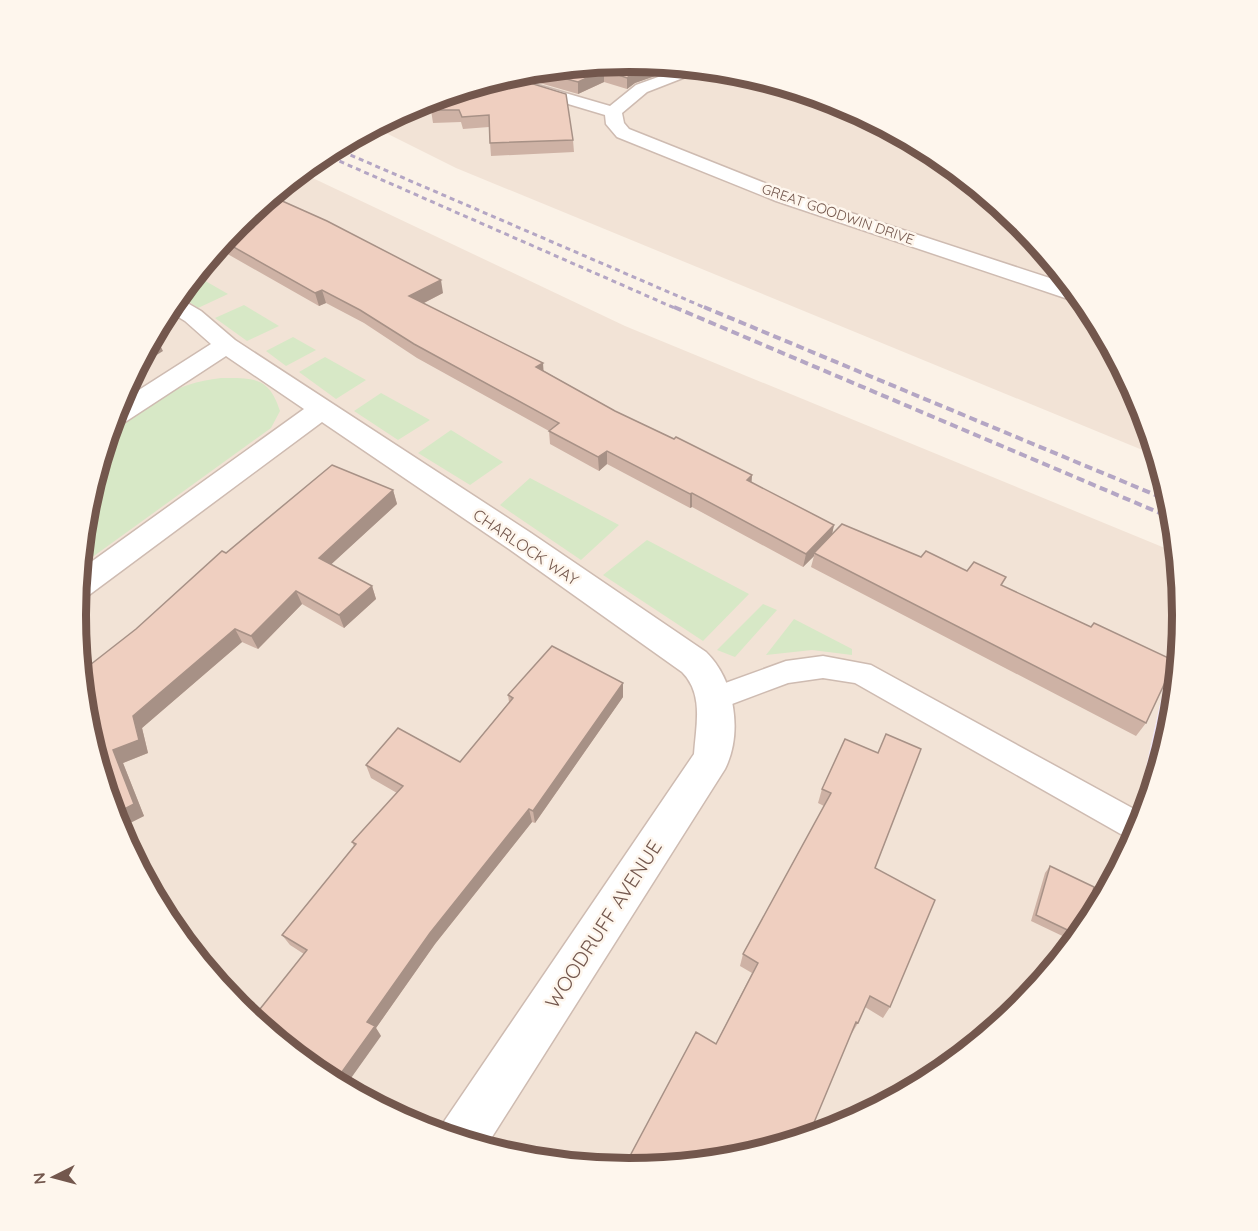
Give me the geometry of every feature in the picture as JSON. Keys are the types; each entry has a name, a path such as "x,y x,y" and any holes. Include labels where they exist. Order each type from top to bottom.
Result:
{"street":[{"path":"517,84 613,112 624,98 648,85 679,75"},
{"name":"GREAT GOODWIN DRIVE","path":"613,112 615,124 623,133 783,197 1064,290"},
{"name":"CHARLOCK WAY","path":"181,309 226,345 520,541 701,668 716,698"},
{"path":"126,409 226,345"},
{"path":"87,580 321,410"},
{"name":"WOODRUFF AVENUE","path":"466,1134 712,758 716,698"}],"lane":[{"path":"716,698 786,672 823,667 861,673 1131,824"}],"shaded area":[{"path":"593,73 665,73 735,82 804,101 837,113 901,145 960,184 1013,231 1038,257 1081,314 1100,344 1131,408 1147,452 456,168 383,131 421,113 488,91 523,82"},
{"path":"309,176 625,326 1168,549 1172,616 1170,657 1137,808 1116,856 1100,887 1060,946 1038,974 987,1024 960,1047 901,1086 837,1118 804,1130 735,1149 700,1154 665,1158 593,1158 523,1149 488,1140 421,1118 389,1103 357,1086 298,1047 245,1000 220,974 177,917 158,887 114,790 96,722 90,686 86,616 90,545 96,509 114,441 158,344 177,314 220,257 271,207"},
{"path":"1170,657 1162,722 1154,756 1137,808"}],"green space":[{"path":"202,279 228,294 198,308 187,300"},
{"path":"244,305 279,326 247,341 215,318"},
{"path":"293,337 316,350 286,366 266,351"},
{"path":"325,357 366,380 336,399 299,372"},
{"path":"242,378 265,385 271,391 280,411 271,428 89,560 96,509 104,475 122,421 162,396 204,381"},
{"path":"381,393 430,420 398,440 354,411"},
{"path":"451,430 503,462 470,485 418,453"},
{"path":"530,478 619,525 581,560 500,505"},
{"path":"647,540 749,594 703,641 603,575"},
{"path":"763,604 777,610 735,657 717,650"},
{"path":"794,619 852,649 852,655 812,650 766,655"}],"building":[{"path":"611,72 634,72 627,78"},
{"path":"598,73 578,82 559,77"},
{"path":"525,82 566,94 573,140 490,143 489,115 462,117 459,110 431,110 454,101"},
{"path":"279,200 327,221 441,280 409,296 543,363 536,367 615,411 674,439 676,437 752,475 747,480 834,525 806,554 607,451 598,457 549,431 559,423 414,344 360,310 322,290 315,293 231,246"},
{"path":"332,465 393,490 319,558 372,586 339,615 296,591 251,636 235,629 133,716 139,740 113,750 134,804 122,810 114,790 96,722 88,666 136,629 222,551 226,553"},
{"path":"842,524 921,557 926,551 967,571 974,562 1006,577 1001,585 1091,627 1094,623 1170,659 1169,674 1146,723 814,553"},
{"path":"552,646 623,683 533,811 529,809 430,933 367,1022 375,1026 340,1075 298,1047 258,1012 307,950 282,935 356,844 352,842 403,786 366,765 398,728 460,762 513,698 508,695"},
{"path":"886,734 921,749 875,868 935,900 890,1007 870,996 858,1023 856,1022 812,1127 735,1149 665,1158 628,1159 696,1032 716,1044 758,963 743,954 831,793 822,789 845,739 878,753"},
{"path":"1050,866 1094,887 1090,903 1071,931 1036,915"}],"railway":[{"path":"345,153 708,309"},
{"path":"335,159 677,309"},
{"path":"674,307 1163,514"},
{"path":"704,307 1159,496"}]}
